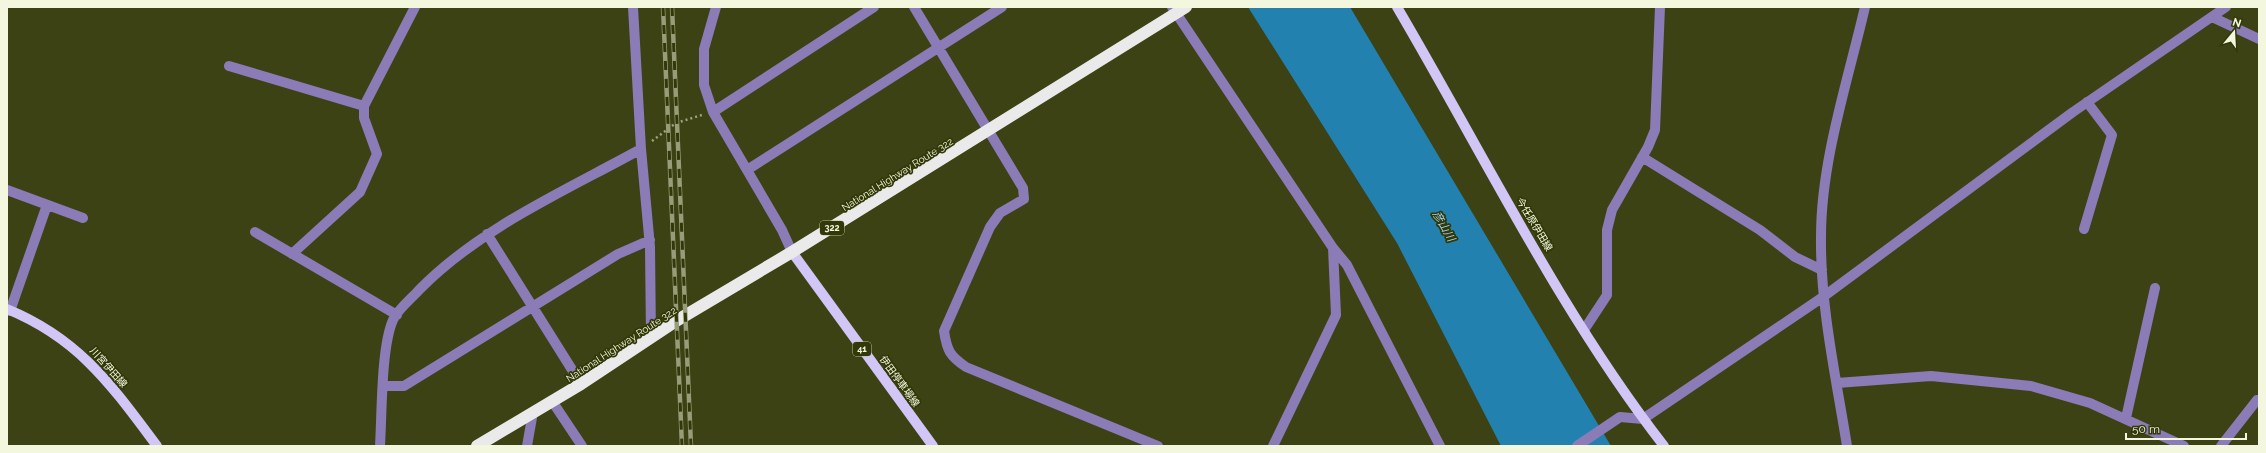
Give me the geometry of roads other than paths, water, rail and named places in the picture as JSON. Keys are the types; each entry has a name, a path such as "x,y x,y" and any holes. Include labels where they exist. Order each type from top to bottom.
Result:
{"highway":[{"name":"National Highway Route 322","path":"477,446 581,384 651,338 988,132 1178,9"}],"main road":[{"name":"今任原伊田線","path":"1397,7 1520,224 1584,330 1643,419 1664,446"},
{"name":"伊田停車場線","path":"792,252 933,446"},
{"name":"川宮伊田線","path":"8,310 25,317 83,355 112,386 158,446"}],"street":[{"path":"292,254 360,192 378,154 364,118 364,106 415,7"},
{"path":"633,7 641,149 650,240 651,338"},
{"path":"716,7 704,49 704,85 713,112 782,230 792,252"},
{"path":"713,112 874,7"},
{"path":"914,7 1023,188 1024,199 1000,213 987,234 944,331 947,346 952,358 966,368 1158,446"},
{"path":"747,170 1002,7"},
{"path":"1584,330 1607,295 1607,230 1612,210 1642,157 1655,130 1660,7"},
{"path":"1847,446 1823,297 1821,235 1826,172 1864,7"},
{"path":"1577,446 1620,417 1643,419 1823,297 2087,102 2226,7"},
{"path":"1178,9 1333,248 1347,265 1440,446"},
{"path":"2212,17 2259,39"},
{"path":"229,66 364,106"},
{"path":"2084,229 2112,135 2087,102"},
{"path":"380,446 387,341 394,319 397,315 439,270 487,234 641,149"},
{"path":"1642,157 1760,230 1794,257 1822,270"},
{"path":"7,190 83,218"},
{"path":"8,310 48,205"},
{"path":"255,232 397,315"},
{"path":"487,234 581,384"},
{"path":"384,386 404,386 618,254 650,240"},
{"path":"1273,446 1336,315 1333,248"},
{"path":"2126,418 2155,288"},
{"path":"1837,383 1930,376 2031,386 2090,403 2126,418 2184,446"},
{"path":"2221,446 2257,400"},
{"path":"552,401 582,446"},
{"path":"527,446 533,412"}],"water":[{"name":"彦山川","path":"1248,7 1350,7 1611,446 1501,446 1397,243"}],"railway":[{"path":"663,7 682,446"},
{"path":"672,7 691,446"}]}
